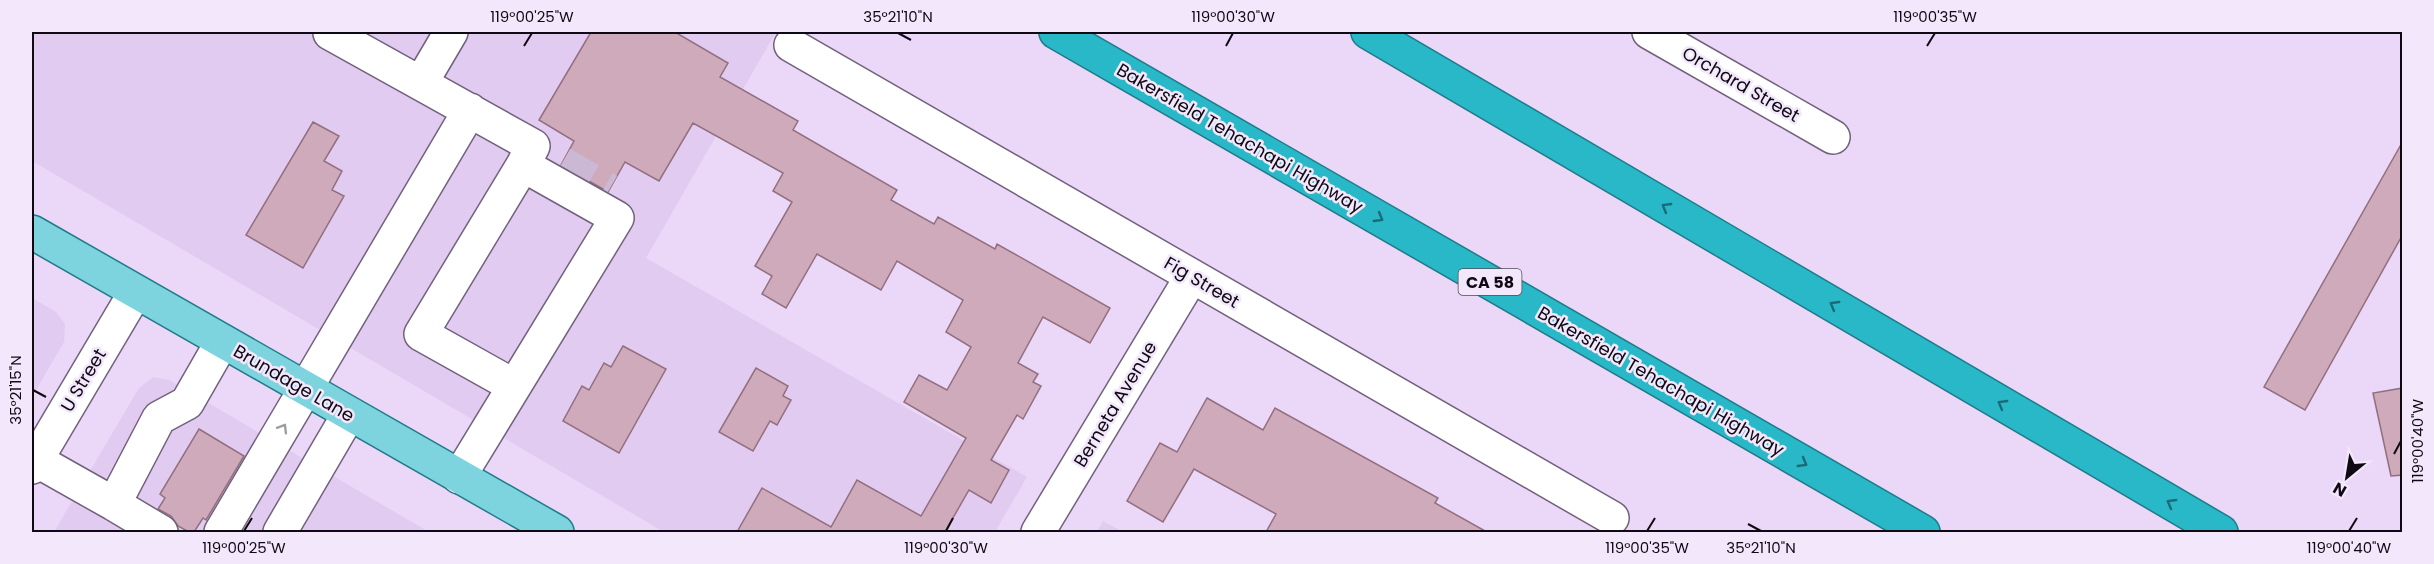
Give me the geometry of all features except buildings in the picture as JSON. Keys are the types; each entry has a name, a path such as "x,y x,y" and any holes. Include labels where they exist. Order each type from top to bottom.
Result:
{"highway":[{"name":"Bakersfield Tehachapi Highway","path":"1056,32 1923,532"},
{"path":"1368,32 2221,532"}],"main road":[{"name":"Brundage Lane","path":"32,232 135,293 557,532"}],"street":[{"path":"332,32 330,33 470,110 528,155 613,204 514,386 459,477"},
{"path":"421,83 451,32"},
{"name":"Orchard Street","path":"1649,32 1833,137"},
{"name":"Fig Street","path":"791,45 1612,518"},
{"path":"237,499 306,390 470,110"},
{"path":"528,155 562,163"},
{"path":"514,386 421,334 528,155"},
{"name":"Berneta Avenue","path":"1038,532 1192,276"},
{"name":"U Street","path":"34,463 135,293"},
{"path":"114,504 159,418 187,403 222,342"},
{"path":"280,532 349,414"},
{"path":"34,463 114,504 161,532"}],"shaded area":[{"path":"32,32 776,32 646,258 1027,477 995,532 664,532 32,161"},
{"path":"32,298 56,312 65,324 64,342 32,397"},
{"path":"153,377 169,380 429,532 54,532 139,388"},
{"path":"1103,521 1123,532 1097,532"}],"tunnel":[{"path":"562,163 609,190"}]}
